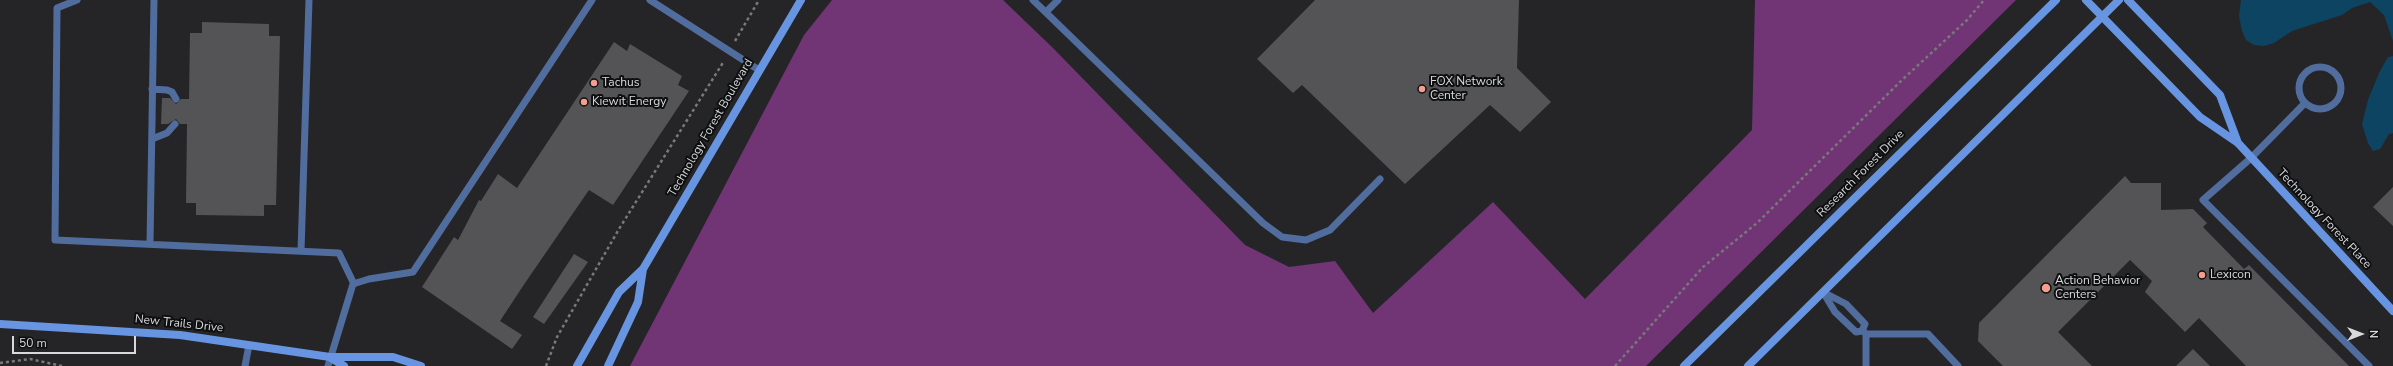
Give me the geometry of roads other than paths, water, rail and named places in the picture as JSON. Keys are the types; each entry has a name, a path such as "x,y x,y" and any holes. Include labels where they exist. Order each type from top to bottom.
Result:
{"street":[{"name":"Technology Forest Boulevard","path":"577,366 619,292 643,269 801,0"},
{"name":"Research Forest Drive","path":"1684,366 2056,0"},
{"name":"Technology Forest Place","path":"2086,0 2200,117 2238,143 2393,311"},
{"path":"1748,366 2119,0"},
{"name":"Technology Forest Place","path":"2128,0 2220,95 2238,143"},
{"name":"Technology Forest Boulevard","path":"608,366 638,302 643,269"},
{"name":"New Trails Drive","path":"0,324 180,335 330,357 393,357 421,366"},
{"name":"New Trails Drive","path":"330,357 344,366"}],"lane":[{"path":"77,0 56,8 55,240 339,253 354,284 328,366"},
{"path":"150,244 154,0"},
{"path":"301,251 309,0"},
{"path":"354,284 369,279 412,272 592,0"},
{"path":"650,0 759,70"},
{"path":"1033,0 1263,224 1282,237 1306,240 1330,230 1380,179"},
{"path":"1046,12 1058,0"},
{"path":"2319,67 2332,71 2337,76 2341,90 2336,102 2330,107 2317,109 2305,103 2301,98 2299,84 2306,72 2319,67"},
{"path":"152,89 172,92 176,99"},
{"path":"2305,103 2251,158 2203,200 2369,366"},
{"path":"152,138 167,133 175,124"},
{"path":"1823,292 1835,312 1856,332 1928,334 1958,366"},
{"path":"1823,292 1846,304 1865,324 1866,366"},
{"path":"245,366 249,345"}],"water":[{"path":"2241,0 2393,0 2393,41 2384,15 2370,2 2352,8 2342,15 2292,31 2274,43 2264,46 2254,45 2246,40 2242,31 2239,16"},
{"path":"2393,56 2393,133 2389,134 2380,149 2373,151 2368,143 2362,124 2368,100 2379,73 2388,57"}],"place":[{"name":"Tachus","path":"594,83"},
{"name":"FOX Network Center","path":"1422,89"},
{"name":"Kiewit Energy","path":"584,102"},
{"name":"Lexicon","path":"2202,275"},
{"name":"Action Behavior Centers","path":"2046,288"}]}
